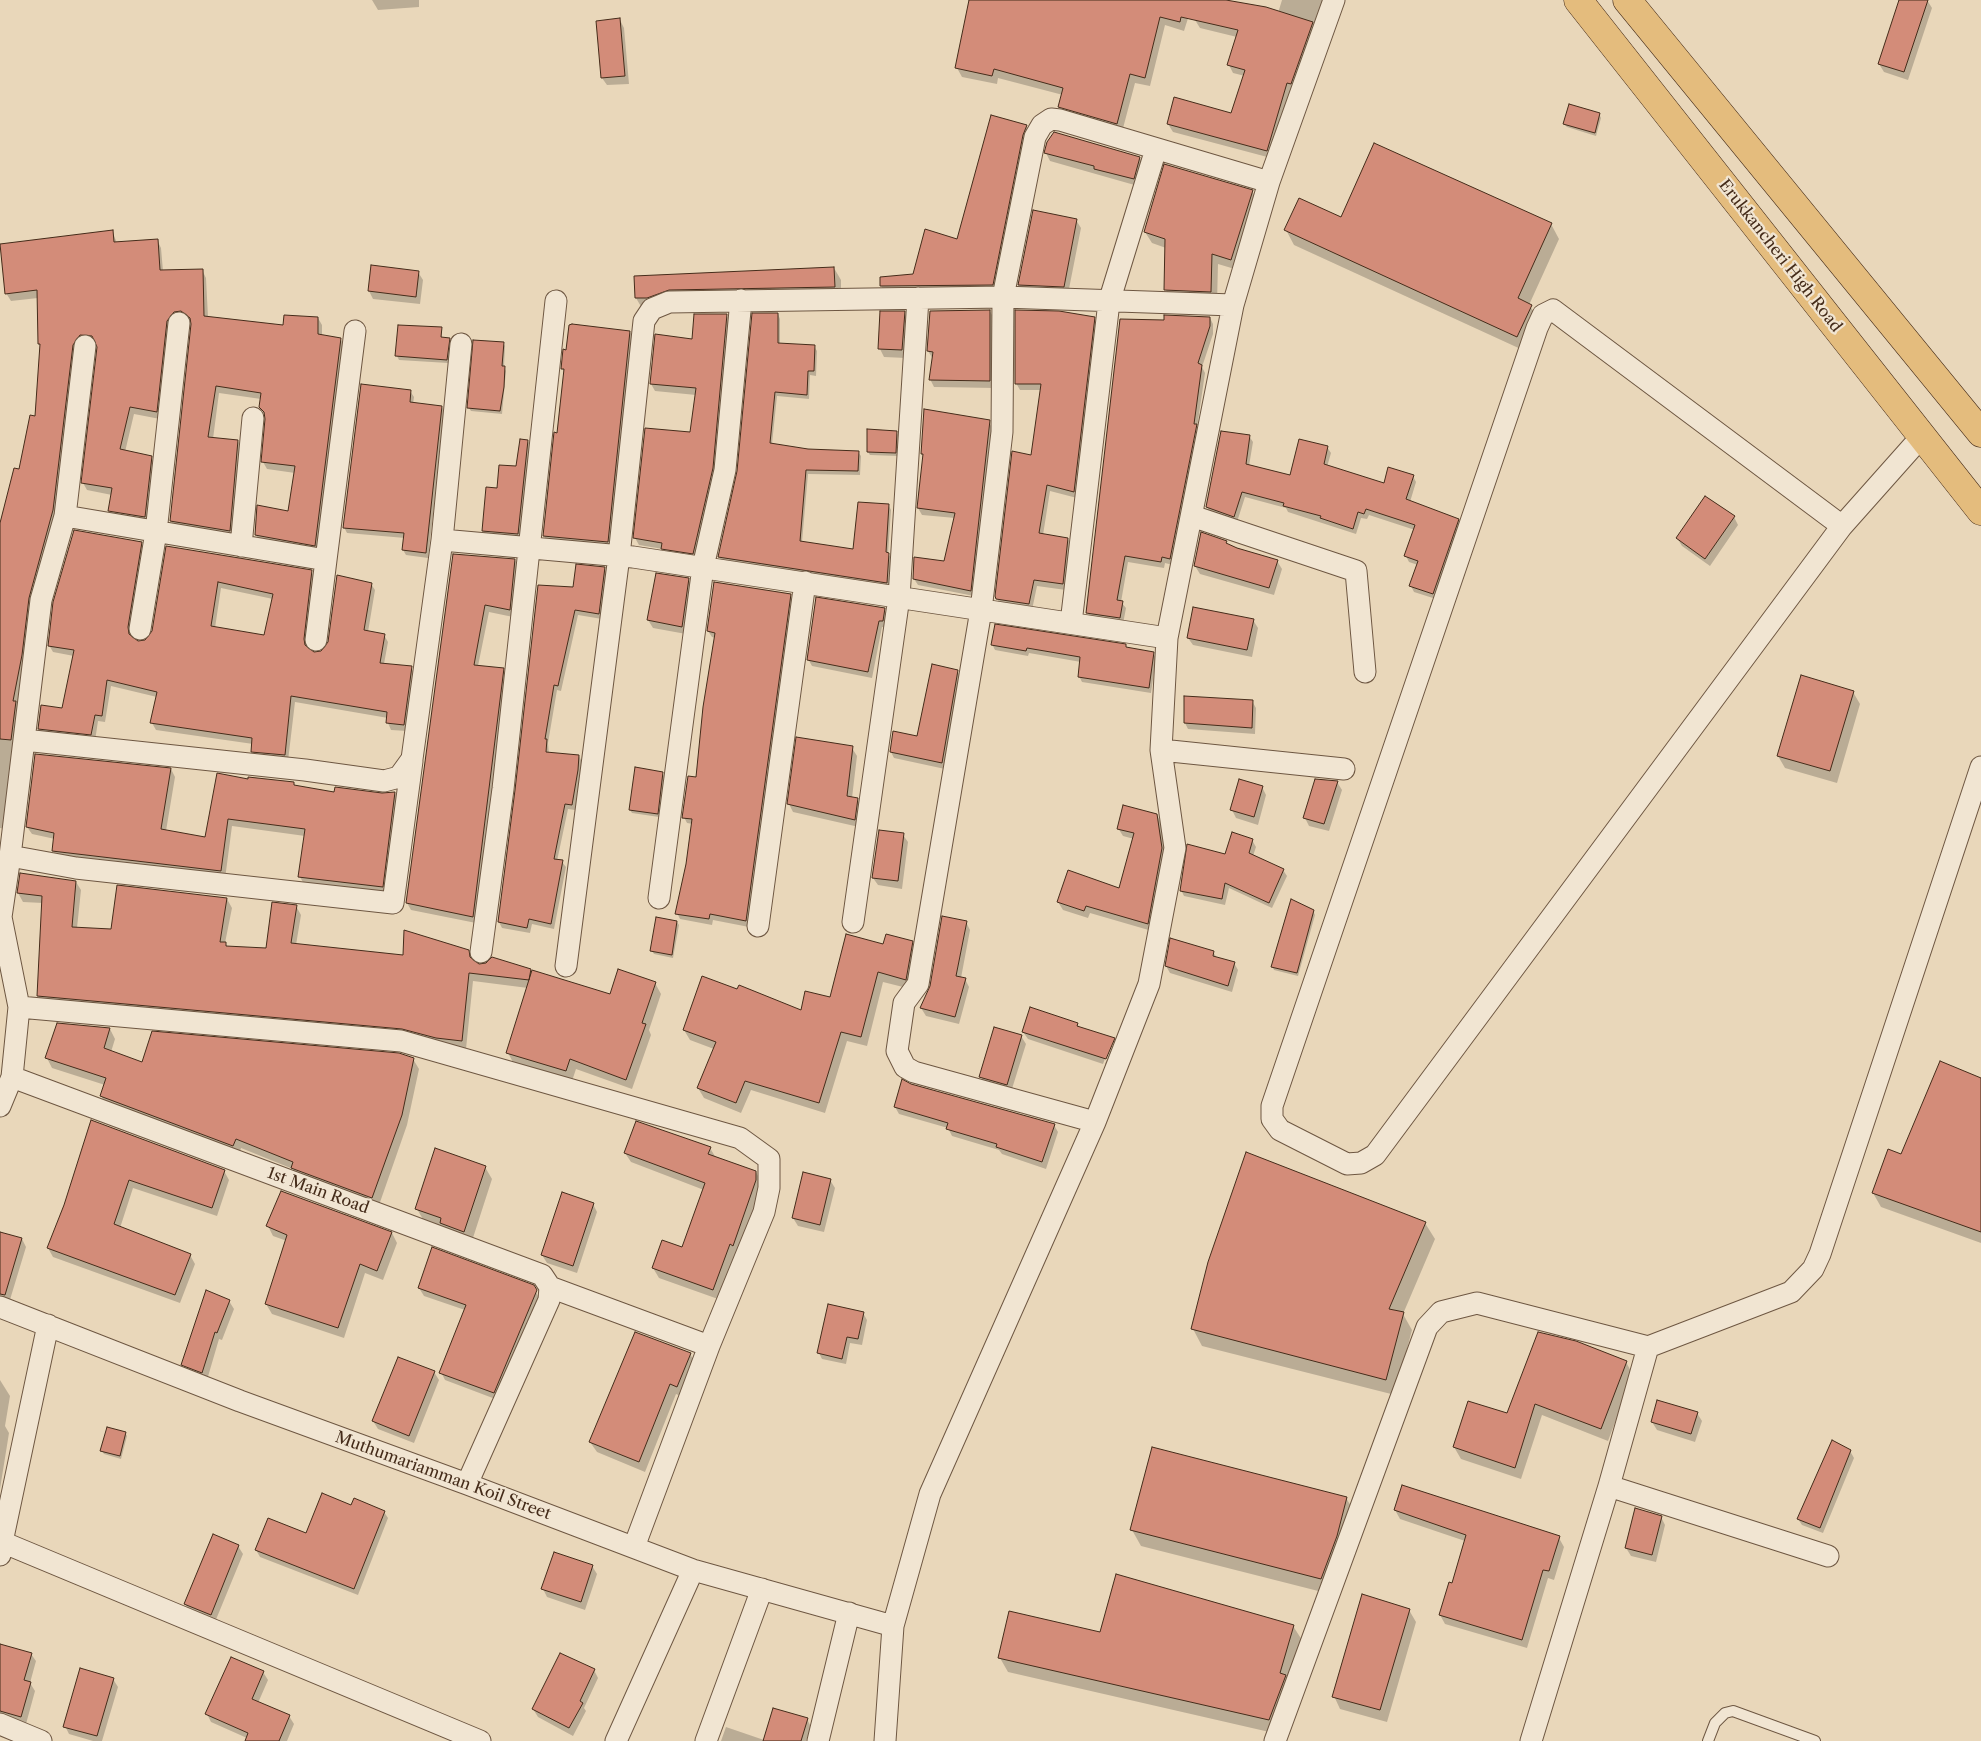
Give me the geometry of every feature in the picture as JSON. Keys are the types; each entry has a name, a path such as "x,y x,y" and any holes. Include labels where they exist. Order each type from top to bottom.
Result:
{"main road":[{"name":"Erukkancheri High Road","path":"1578,0 1981,511"},
{"path":"1627,0 1981,433"},
{"path":"1836,327 1873,303"}],"street":[{"path":"885,1741 893,1626 930,1494 1095,1122 1149,984 1175,848 1162,750 1167,638 1233,305 1269,182 1334,0"},
{"path":"1095,1122 914,1072 905,1067 897,1051 904,1003 918,984 981,610 1002,432 1003,297 1036,138 1042,124 1051,120 1060,120 1269,182"},
{"path":"1070,623 1108,302 1156,149"},
{"path":"566,966 619,556 644,322 652,309 669,302 1003,297 1233,305"},
{"path":"853,922 899,597 918,298"},
{"path":"660,898 703,567 725,470 741,300"},
{"path":"481,952 503,789 531,548 556,301"},
{"path":"1842,526 1553,310 1543,315 1272,1106 1272,1119 1280,1130 1346,1164 1361,1163 1375,1155 1842,526 1922,436"},
{"path":"140,628 156,532 179,323"},
{"path":"316,640 355,331"},
{"path":"10,856 76,868 393,904 442,540 461,344"},
{"path":"0,1106 12,1077 19,1007 1,917 41,600 65,516 85,346"},
{"path":"241,546 253,418"},
{"path":"65,516 326,560"},
{"path":"1192,516 1356,571 1365,672"},
{"path":"442,540 619,556 703,567 1167,638"},
{"path":"758,926 805,582"},
{"path":"24,740 305,770 384,781 399,777 412,759"},
{"path":"1162,750 1344,769"},
{"path":"1275,1741 1427,1327 1440,1312 1477,1303 1648,1348 1791,1292 1813,1269 1820,1254 1981,766"},
{"path":"19,1007 401,1041 740,1138 769,1159 769,1188 764,1212 709,1346 634,1548"},
{"name":"1st Main Road","path":"12,1077 542,1275 550,1287"},
{"path":"467,1484 549,1300 550,1287 709,1346"},
{"name":"Muthumariamman Koil Street","path":"0,1307 240,1401 467,1484 693,1570 893,1626"},
{"path":"48,1325 1,1549 480,1741"},
{"path":"1530,1741 1610,1486 1648,1348"},
{"path":"1610,1486 1828,1556"},
{"path":"616,1741 693,1570"},
{"path":"706,1741 762,1589"},
{"path":"818,1741 849,1613"},
{"path":"0,1724 41,1741"}],"lane":[{"path":"1708,1741 1715,1723 1733,1710 1815,1741"}],"building":[{"path":"969,0 1226,0 1266,7 1313,22 1291,84 1287,83 1267,151 1167,124 1174,97 1231,113 1245,70 1227,65 1238,30 1181,17 1180,22 1160,17 1145,78 1130,74 1117,124 1058,107 1063,88 994,69 992,76 955,68"},
{"path":"1899,0 1928,0 1904,72 1878,64"},
{"path":"620,18 625,76 601,78 596,21"},
{"path":"1569,104 1600,113 1595,133 1563,124"},
{"path":"991,115 1027,125 1023,135 993,285 880,286 880,277 913,274 925,229 957,239"},
{"path":"1054,132 1140,157 1134,179 1044,153 1047,142"},
{"path":"1374,143 1552,223 1518,298 1532,305 1517,337 1284,230 1299,198 1341,217"},
{"path":"1164,164 1253,190 1231,260 1212,254 1211,292 1164,290 1165,239 1144,232"},
{"path":"1033,210 1077,219 1064,287 1018,285"},
{"path":"113,230 114,242 158,239 160,270 203,269 204,316 283,325 284,315 318,317 318,334 341,338 315,546 255,535 257,505 288,511 295,466 261,462 265,419 264,412 259,407 261,393 216,386 208,437 238,440 230,531 170,521 191,324 190,318 181,311 174,312 167,321 157,412 130,407 120,449 152,456 145,517 108,511 112,488 81,483 97,347 92,336 80,335 73,345 53,510 29,598 22,655 13,701 16,701 11,740 0,739 0,523 14,468 19,469 30,415 35,416 40,344 38,344 37,290 5,294 0,244"},
{"path":"371,265 419,271 416,297 368,291"},
{"path":"834,267 835,287 669,290 647,298 635,298 634,276"},
{"path":"990,310 990,381 929,380 933,352 927,351 930,311"},
{"path":"1015,310 1059,311 1095,317 1074,492 1047,485 1039,533 1068,538 1063,584 1034,580 1029,604 996,599 995,596 1012,451 1031,455 1041,384 1015,384"},
{"path":"880,311 905,311 902,350 878,349"},
{"path":"752,313 778,313 778,343 815,345 814,371 808,371 807,395 775,392 770,443 808,449 859,451 858,471 806,470 800,541 853,549 858,502 889,504 886,552 889,553 887,583 718,557 737,471"},
{"path":"694,314 727,314 713,468 693,554 661,549 662,543 633,538 645,428 690,432 696,388 650,384 655,334 692,339"},
{"path":"1164,315 1210,317 1210,326 1198,363 1202,365 1194,424 1197,424 1170,559 1162,557 1161,562 1125,556 1117,600 1123,601 1120,618 1086,613 1120,319 1164,320"},
{"path":"398,325 442,327 441,337 450,338 447,360 395,356"},
{"path":"569,325 630,331 608,542 543,536 554,432 557,433 564,369 561,369 563,349 566,350"},
{"path":"473,340 504,342 502,366 505,366 504,387 500,411 467,408"},
{"path":"361,384 411,390 410,402 442,406 426,553 402,550 404,533 343,528"},
{"path":"924,409 990,420 971,591 913,579 914,557 944,561 955,513 917,508 923,454 921,454"},
{"path":"867,429 897,431 896,453 867,452"},
{"path":"1221,431 1250,435 1246,464 1290,475 1299,439 1328,446 1324,464 1384,483 1388,467 1414,475 1406,499 1459,519 1433,594 1409,586 1418,561 1404,556 1415,525 1366,509 1364,514 1358,512 1353,529 1320,518 1321,516 1283,506 1284,503 1242,492 1234,517 1206,507"},
{"path":"520,439 528,440 518,534 482,531 486,487 497,488 499,465 516,466"},
{"path":"1705,496 1735,516 1705,559 1676,538"},
{"path":"74,530 142,542 128,627 129,634 138,641 145,640 152,631 166,546 312,570 304,639 305,645 314,652 321,651 328,642 337,575 372,583 364,630 385,634 380,663 412,666 404,725 386,723 387,712 291,696 285,755 251,752 252,738 150,723 157,692 107,680 102,716 95,715 91,735 38,729 41,705 62,708 74,650 48,646 53,602","holes":["218,582 273,594 264,635 211,626"]},
{"path":"1201,532 1227,541 1226,543 1237,548 1278,560 1269,588 1194,566"},
{"path":"453,554 515,559 510,610 485,605 474,665 504,668 473,917 406,903"},
{"path":"576,564 605,567 599,614 575,610 558,686 554,685 545,739 547,739 546,752 579,755 578,770 572,805 565,804 554,859 563,860 551,924 529,919 527,928 498,922 538,585 573,587"},
{"path":"656,573 689,578 682,627 647,620"},
{"path":"714,582 791,594 746,921 710,914 709,919 675,914 686,864 692,819 682,818 688,776 696,777 703,707 715,633 707,631"},
{"path":"816,597 885,608 883,621 879,621 868,672 807,660"},
{"path":"1193,607 1254,619 1247,650 1187,638"},
{"path":"995,624 1126,644 1126,647 1154,652 1149,688 1078,677 1080,657 1027,648 1026,651 991,645"},
{"path":"932,664 958,670 942,763 890,752 893,731 917,736"},
{"path":"1801,675 1854,691 1830,771 1777,756"},
{"path":"1184,696 1253,700 1252,728 1184,723"},
{"path":"796,737 853,746 847,796 858,798 855,820 787,804"},
{"path":"35,754 171,768 161,829 205,837 217,773 248,779 248,777 294,782 294,785 334,792 335,787 382,793 395,792 383,887 298,877 305,829 228,819 221,871 52,851 54,833 26,827"},
{"path":"635,767 663,772 658,814 629,810"},
{"path":"1239,779 1263,786 1254,817 1230,810"},
{"path":"1315,779 1338,781 1324,824 1303,818"},
{"path":"1123,805 1157,814 1162,848 1148,924 1086,906 1084,911 1057,902 1068,870 1119,888 1134,833 1117,829"},
{"path":"879,830 904,833 898,881 872,878"},
{"path":"1232,832 1253,839 1249,853 1284,869 1269,903 1225,883 1222,899 1180,891 1187,844 1225,854"},
{"path":"20,873 76,881 72,927 111,929 117,885 227,898 220,942 226,942 226,946 266,948 272,902 297,905 291,943 403,955 404,930 469,950 470,957 479,964 486,963 492,957 531,969 529,980 469,973 462,1041 436,1038 402,1029 37,996 42,896 17,893"},
{"path":"1291,899 1314,910 1297,973 1271,967"},
{"path":"942,916 967,921 956,976 966,978 955,1017 920,1008 930,986"},
{"path":"656,917 677,921 672,955 650,951"},
{"path":"846,934 883,944 886,934 913,941 906,980 878,972 861,1037 841,1032 819,1103 745,1081 736,1103 697,1088 716,1042 683,1030 702,976 737,989 739,985 801,1010 805,991 830,997"},
{"path":"1170,938 1214,951 1213,956 1235,962 1228,986 1165,966"},
{"path":"618,969 656,982 642,1023 646,1024 626,1080 570,1059 566,1071 506,1053 532,970 610,994"},
{"path":"1030,1007 1078,1023 1077,1026 1115,1038 1106,1059 1022,1032"},
{"path":"57,1023 110,1028 104,1048 142,1062 152,1031 399,1053 414,1058 402,1115 372,1198 291,1168 293,1162 236,1139 233,1146 100,1096 106,1078 45,1058"},
{"path":"994,1027 1022,1035 1007,1085 979,1077"},
{"path":"1940,1061 1981,1078 1981,1232 1872,1193 1888,1149 1901,1154"},
{"path":"902,1079 911,1084 1055,1124 1042,1162 996,1147 997,1144 946,1129 948,1123 894,1107"},
{"path":"91,1120 225,1170 212,1208 129,1180 114,1224 191,1254 175,1295 47,1248 64,1205"},
{"path":"636,1121 711,1147 708,1154 756,1171 756,1180 733,1246 730,1244 713,1290 652,1268 662,1240 682,1247 705,1183 624,1153"},
{"path":"435,1148 486,1166 464,1232 440,1223 441,1218 415,1209"},
{"path":"1246,1152 1426,1222 1389,1309 1404,1312 1386,1380 1191,1329 1208,1262"},
{"path":"803,1172 831,1179 820,1225 792,1218"},
{"path":"281,1191 392,1232 377,1271 360,1264 338,1328 265,1304 287,1235 266,1226"},
{"path":"562,1192 594,1203 573,1266 541,1255"},
{"path":"0,1232 22,1238 5,1295 0,1294"},
{"path":"432,1247 534,1285 537,1290 494,1393 439,1373 466,1305 418,1288"},
{"path":"206,1290 230,1300 217,1333 215,1332 202,1373 181,1365"},
{"path":"828,1304 864,1312 858,1339 847,1337 842,1359 817,1353"},
{"path":"635,1332 691,1353 677,1387 670,1384 639,1462 589,1442"},
{"path":"1538,1332 1576,1341 1627,1361 1601,1429 1535,1404 1515,1468 1453,1447 1468,1401 1507,1413"},
{"path":"398,1357 435,1371 409,1436 372,1421"},
{"path":"1657,1400 1698,1412 1691,1434 1651,1422"},
{"path":"107,1427 126,1432 120,1456 100,1451"},
{"path":"1832,1440 1851,1450 1820,1528 1797,1519"},
{"path":"1152,1447 1347,1497 1337,1536 1321,1579 1130,1530"},
{"path":"1402,1485 1560,1536 1549,1571 1543,1570 1522,1640 1439,1615 1449,1582 1452,1583 1466,1535 1394,1510"},
{"path":"322,1493 351,1505 354,1498 385,1511 354,1589 255,1550 268,1518 306,1533"},
{"path":"1635,1508 1662,1516 1652,1555 1625,1548"},
{"path":"213,1534 239,1545 211,1615 184,1604"},
{"path":"554,1552 593,1565 581,1602 541,1589"},
{"path":"1116,1574 1294,1625 1280,1673 1286,1675 1269,1720 998,1658 1009,1611 1100,1632"},
{"path":"1362,1594 1410,1609 1380,1710 1332,1697"},
{"path":"0,1644 32,1653 24,1680 31,1682 21,1717 0,1711"},
{"path":"560,1653 595,1669 580,1701 583,1703 569,1728 532,1709"},
{"path":"231,1657 264,1671 252,1699 290,1715 279,1741 245,1741 248,1733 205,1714"},
{"path":"80,1668 114,1678 97,1736 63,1727"},
{"path":"773,1708 808,1718 801,1741 763,1741"}]}
